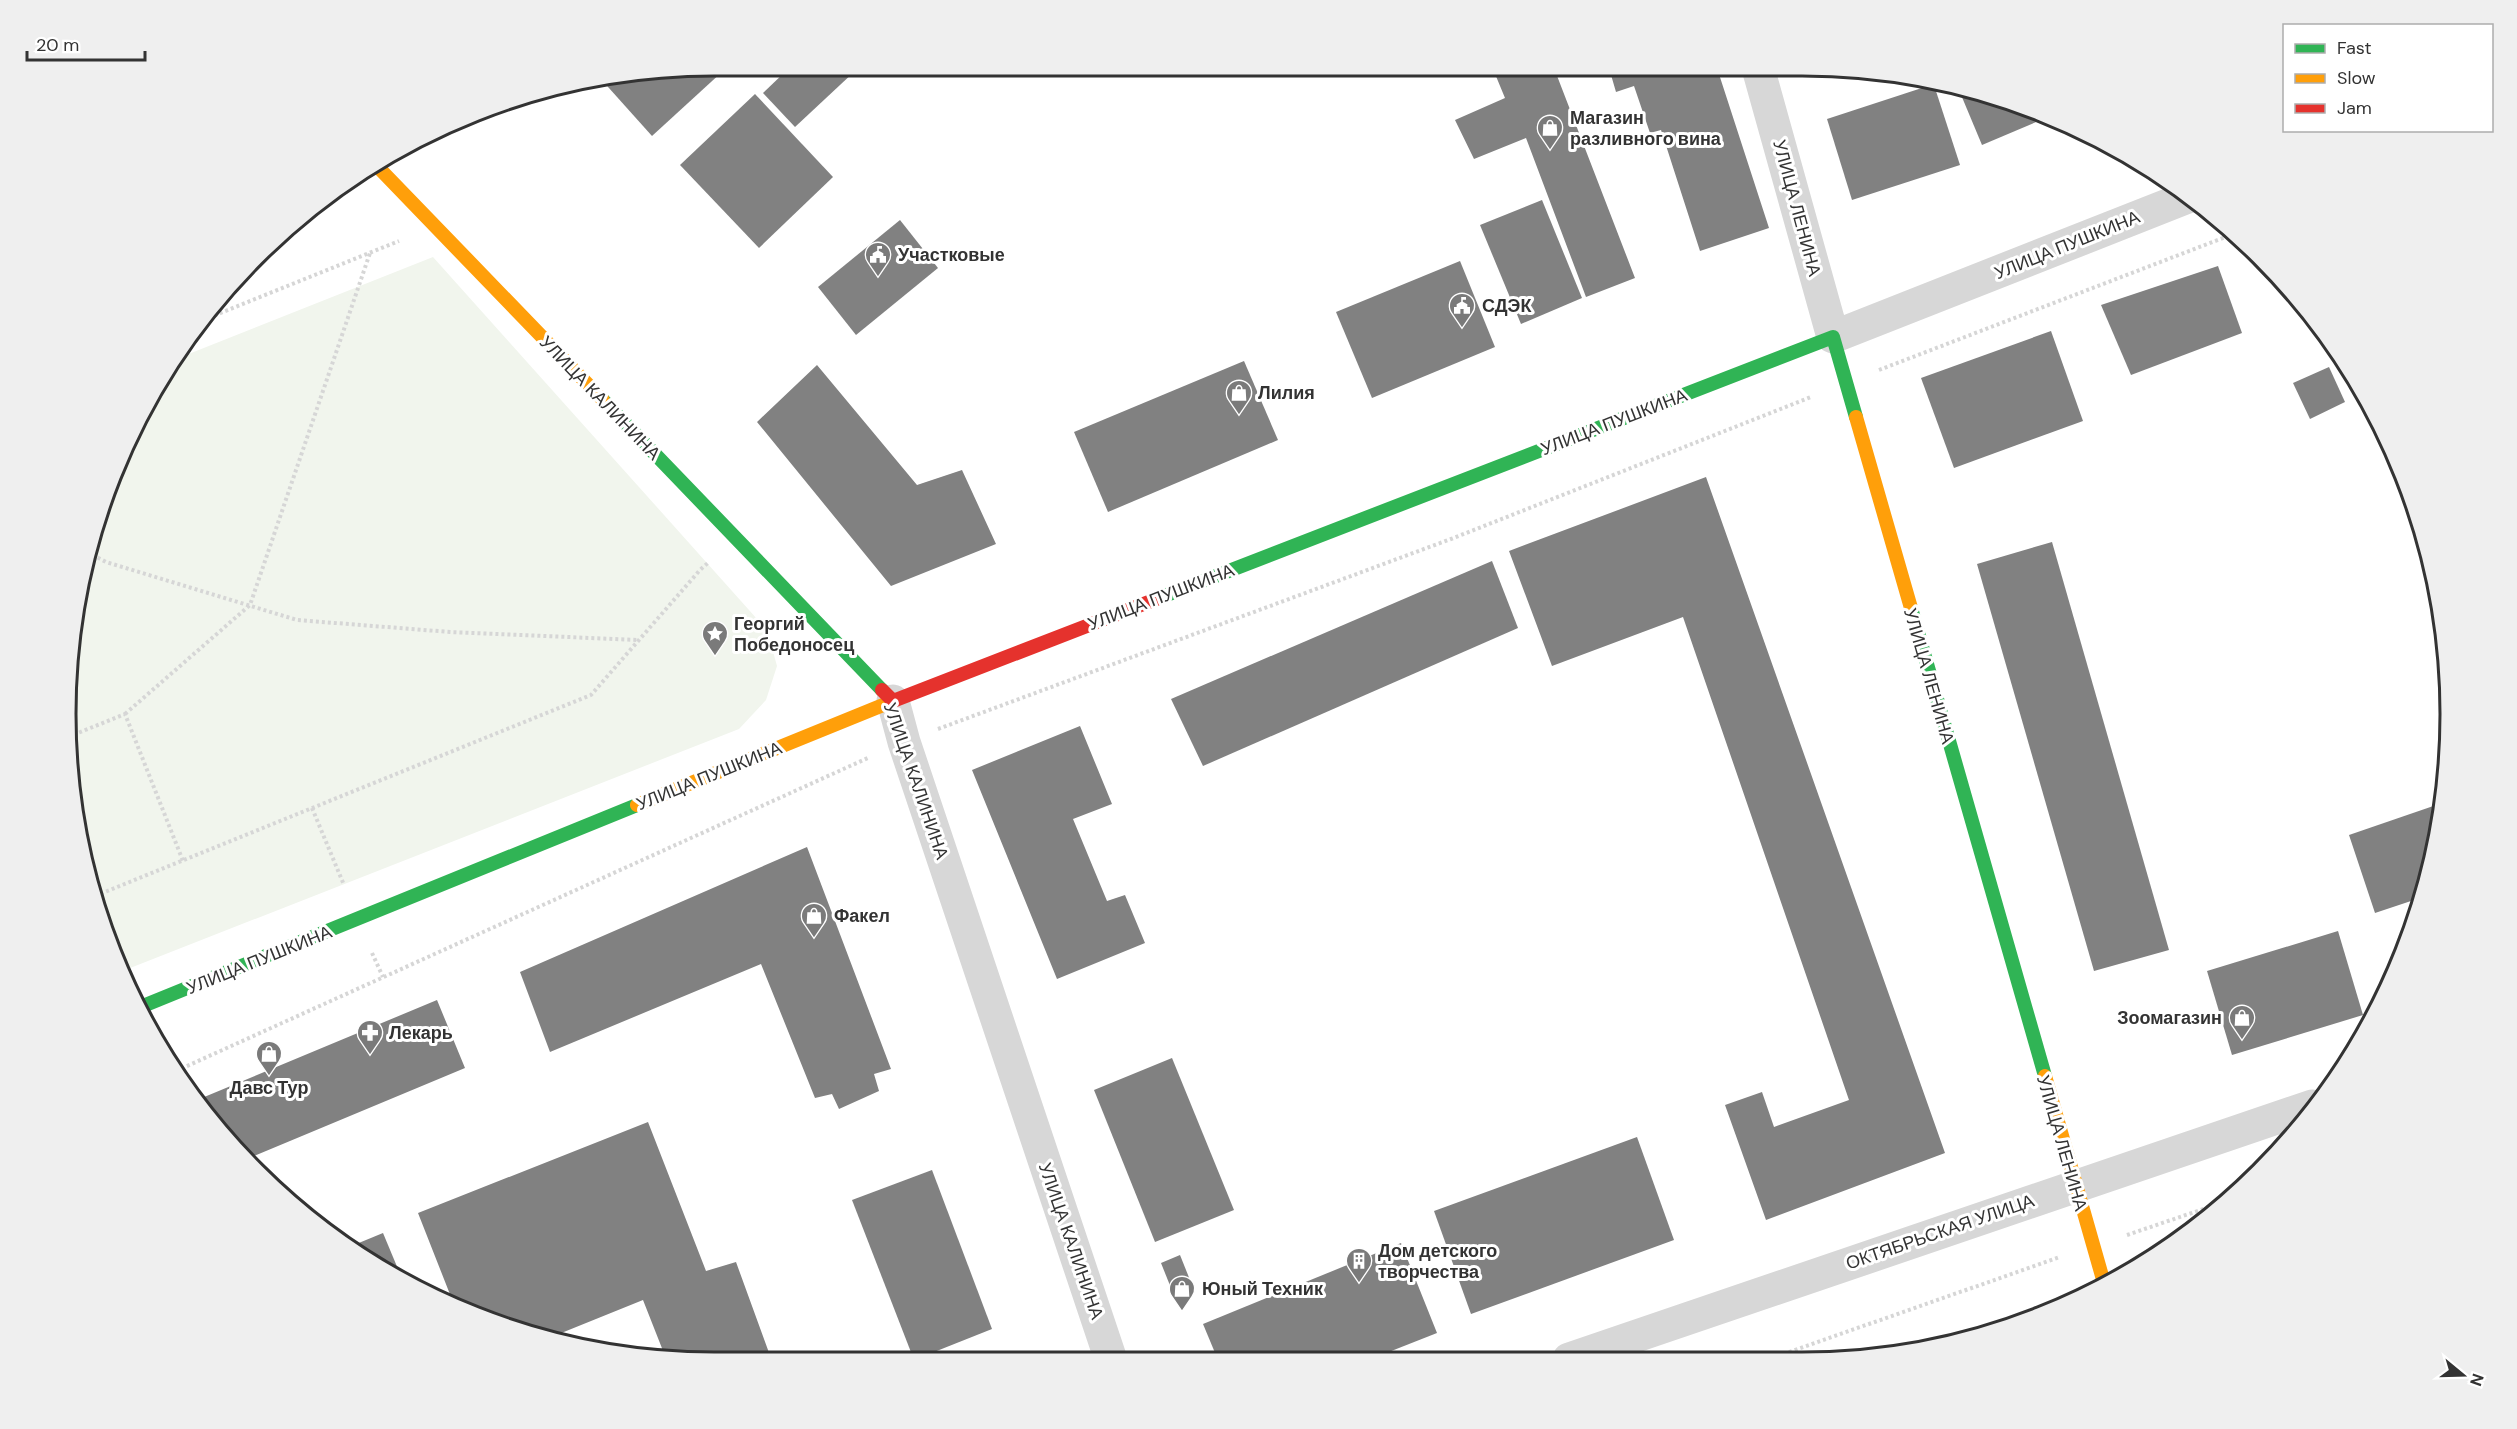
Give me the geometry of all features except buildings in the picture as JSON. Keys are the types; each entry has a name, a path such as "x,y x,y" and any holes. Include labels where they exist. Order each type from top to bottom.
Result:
{"main road":[{"name":"УЛИЦА КАЛИНИНА","path":"381,171 893,701"},
{"name":"УЛИЦА ЛЕНИНА","path":"1833,338 2074,1186 2102,1278"},
{"name":"УЛИЦА ПУШКИНА","path":"146,1005 893,701 1833,338"}],"street":[{"name":"УЛИЦА ЛЕНИНА","path":"1760,76 1833,338"},
{"name":"УЛИЦА ПУШКИНА","path":"1833,338 2180,200"},
{"name":"УЛИЦА КАЛИНИНА","path":"893,701 904,742 1108,1352"},
{"name":"ОКТЯБРЬСКАЯ УЛИЦА","path":"1589,1352 2304,1109"}],"path":[{"path":"218,314 408,238 427,218"},
{"path":"183,1068 904,742 1451,539 1846,382 2225,237"},
{"path":"77,733 125,714 250,605 370,253"},
{"path":"102,893 591,695 700,570 737,541"},
{"path":"96,557 106,562 297,620 450,632 639,640"},
{"path":"125,714 183,861"},
{"path":"1789,1352 2207,1208"}],"shaded area":[{"path":"433,257 767,630 777,666 766,700 739,729 129,968 110,920 98,880 82,798 76,714 82,631 98,549 110,509 142,432 188,354"}],"traffic: fast":[{"path":"1159,598 1833,337 1856,417"},
{"path":"603,400 882,690"},
{"path":"1911,608 2045,1076"},
{"path":"146,1005 637,805"}],"traffic: slow":[{"path":"381,171 603,400"},
{"path":"1856,417 1911,608"},
{"path":"637,805 893,701"},
{"path":"2045,1076 2102,1278"}],"traffic: jam":[{"path":"882,690 893,701 1159,598"}],"place":[{"name":"Магазин разливного вина","path":"1550,151"},
{"name":"Участковые","path":"878,278"},
{"name":"СДЭК","path":"1462,329"},
{"name":"Лилия","path":"1239,416"},
{"name":"Георгий Победоносец","path":"715,657"},
{"name":"Факел","path":"814,939"},
{"name":"Зоомагазин","path":"2242,1041"},
{"name":"Лекарь","path":"370,1056"},
{"name":"Давс Тур","path":"269,1077"},
{"name":"Дом детского творчества","path":"1359,1284"},
{"name":"Юный Техник","path":"1182,1312"}]}
